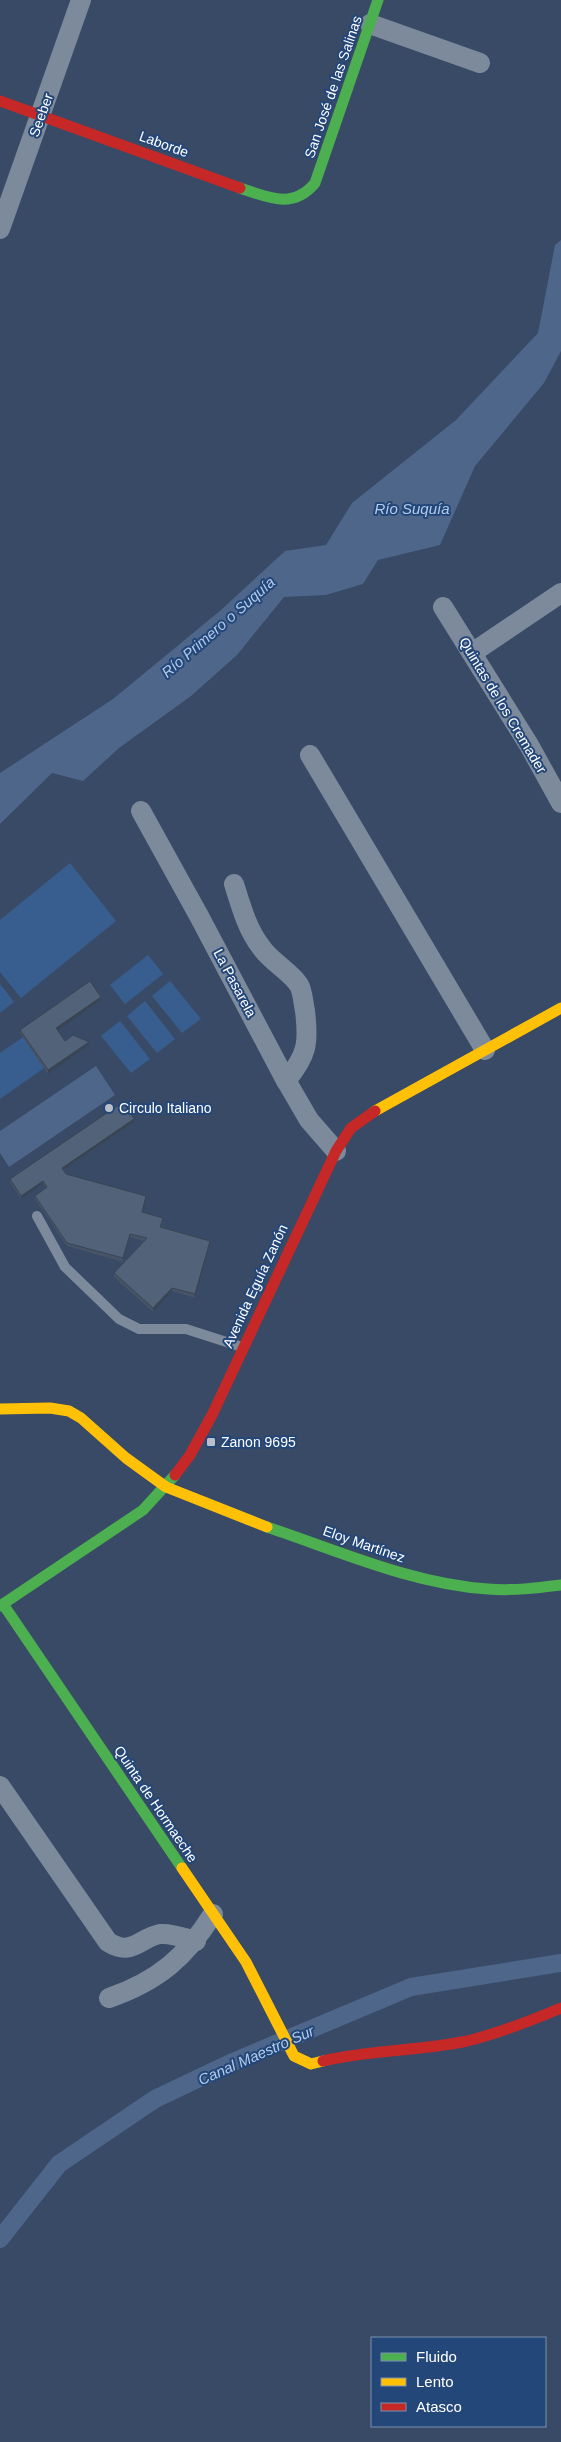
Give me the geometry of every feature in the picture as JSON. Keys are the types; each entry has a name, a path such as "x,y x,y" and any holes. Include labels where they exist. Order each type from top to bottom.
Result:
{"street":[{"name":"Seeber","path":"0,229 81,0"},
{"name":"San José de las Salinas","path":"315,183 378,0"},
{"path":"370,24 480,63"},
{"name":"Laborde","path":"0,101 275,200 287,200 298,197 309,192 315,183"},
{"path":"472,654 561,593"},
{"name":"Quintas de los Cremader","path":"443,607 529,745 561,804"},
{"path":"310,755 485,1050"},
{"name":"La Pasarela","path":"141,811 286,1081 309,1120 336,1151"},
{"path":"234,884 247,923 261,947 298,984 302,995 308,1034 307,1048 301,1062 286,1081"},
{"name":"Avenida Eguía Zanón","path":"2,1605 143,1510 166,1487 190,1455 336,1151 352,1128 378,1108 561,1008"},
{"name":"Eloy Martínez","path":"0,1409 50,1408 69,1411 81,1418 126,1458 166,1487 264,1526 403,1573 448,1584 487,1589 517,1590 561,1585"},
{"name":"Quinta de Hormaeche","path":"2,1605 246,1962 298,2058 311,2064 350,2055 465,2041 512,2029 561,2008"},
{"path":"0,1786 108,1942 118,1948 131,1948 158,1935 170,1934 196,1941"},
{"path":"109,1998 133,1990 178,1960 196,1941 213,1914"}],"lane":[{"path":"37,1216 65,1267 119,1320 139,1328 186,1329 243,1347"}],"shaded area":[{"path":"70,863 116,921 21,998 0,972 0,920"},
{"path":"148,955 163,974 125,1004 110,985"},
{"path":"170,981 201,1019 182,1033 152,996"},
{"path":"0,984 14,1002 0,1013"},
{"path":"145,1001 175,1039 157,1053 127,1016"},
{"path":"120,1021 150,1059 131,1073 101,1036"},
{"path":"23,1037 44,1068 0,1099 0,1053"}],"water":[{"name":"Río Suquía","path":"561,240 561,351 544,383 475,466 440,545 378,560 363,584 326,595 284,597 237,655 191,696 119,748 83,781 52,773 0,824 0,773 113,699 221,610 285,551 326,545 352,503 456,420 538,333 555,245"},
{"path":"96,1066 115,1095 9,1167 0,1153 0,1131"}],"building":[{"path":"90,981 101,997 56,1028 65,1041 73,1035 89,1042 48,1070 20,1030"},
{"path":"123,1102 134,1119 62,1168 66,1174 146,1196 142,1212 163,1218 160,1227 210,1241 195,1294 172,1288 153,1308 114,1273 147,1238 130,1234 123,1258 67,1243 35,1196 47,1187 43,1181 21,1196 10,1179"}],"waterway":[{"name":"Canal Maestro Sur","path":"0,2239 59,2164 155,2099 235,2061 411,1987 561,1963"}],"traffic: fast":[{"path":"240,188 260,195 289,199 307,191 315,183 378,0"},
{"path":"0,1606 143,1510 175,1475"},
{"path":"267,1527 376,1565 432,1581 497,1590 561,1585"},
{"path":"3,1604 182,1868"}],"traffic: slow":[{"path":"375,1111 561,1008"},
{"path":"0,1409 50,1408 69,1411 81,1418 126,1458 166,1487 267,1527"},
{"path":"182,1868 246,1962 294,2056 311,2064 323,2061"}],"traffic: jam":[{"path":"0,101 240,188"},
{"path":"175,1475 190,1455 212,1415 336,1151 351,1128 375,1111"},
{"path":"323,2061 467,2041 515,2026 561,2008"}],"place":[{"name":"Circulo Italiano","path":"109,1108"},
{"name":"Zanon 9695","path":"211,1442"}],"water label":[{"name":"Río Primero o Suquía","path":"218,627"}]}
